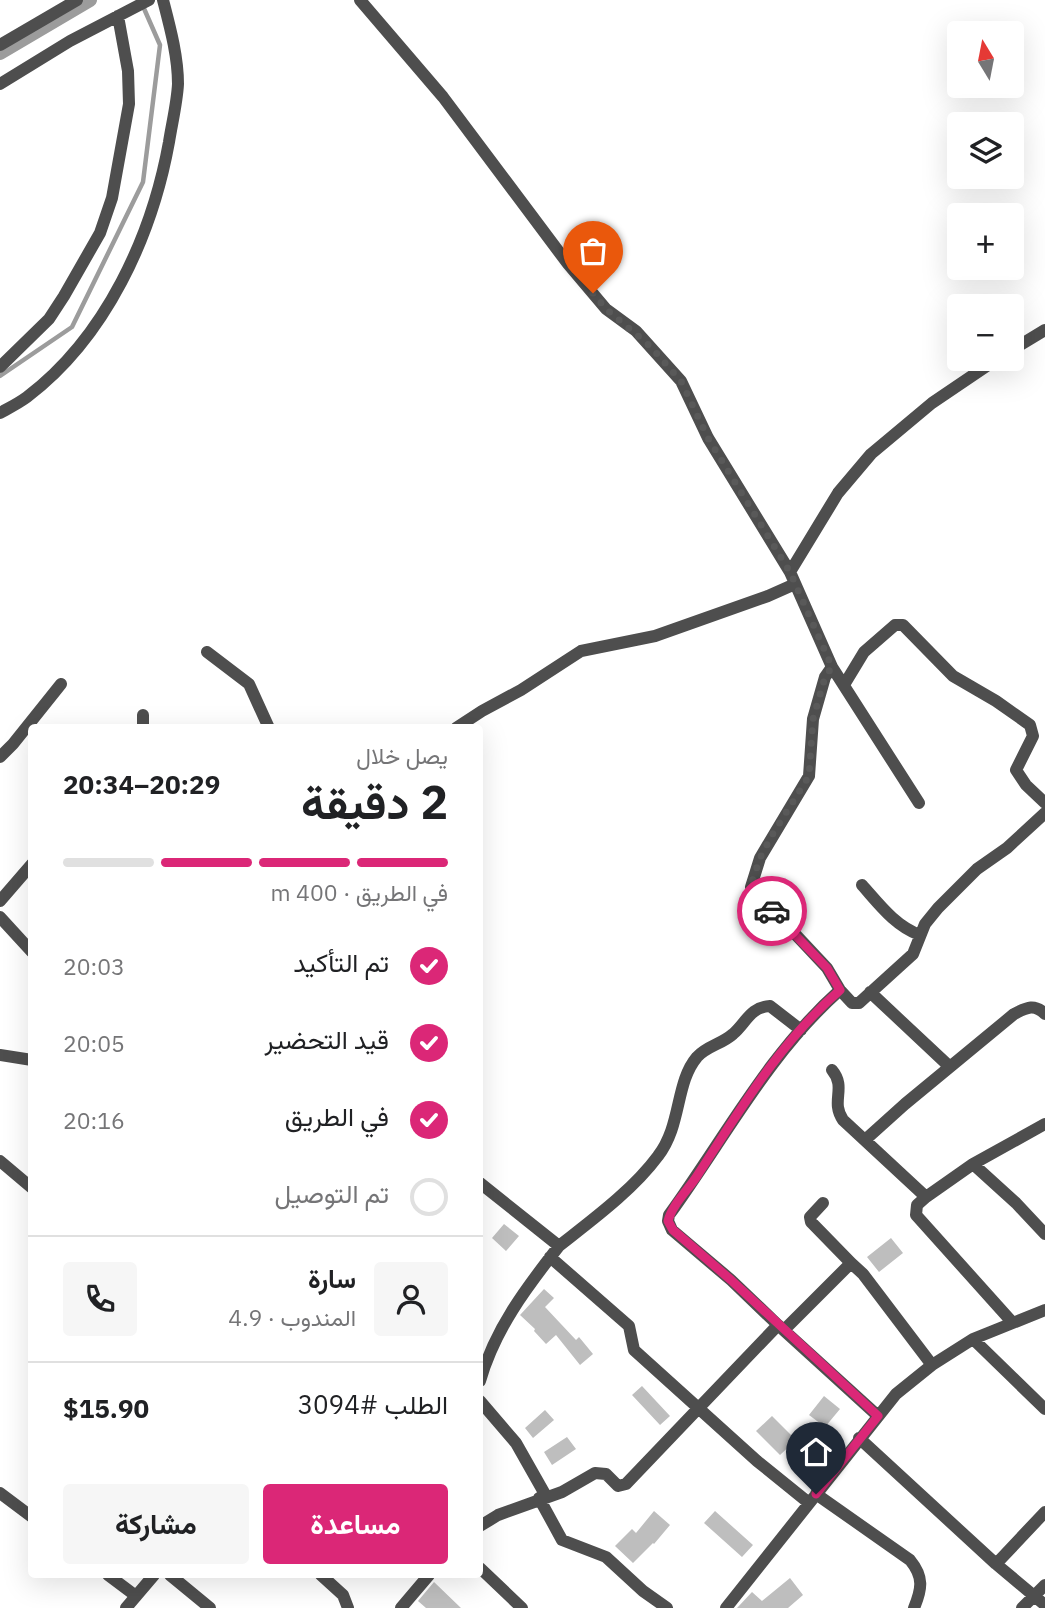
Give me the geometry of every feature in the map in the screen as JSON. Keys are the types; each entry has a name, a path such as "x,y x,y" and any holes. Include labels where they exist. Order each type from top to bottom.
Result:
{"street":[{"path":"0,45 77,0"},
{"path":"0,84 69,41 149,0"},
{"path":"0,413 27,398 64,362 88,333 114,297 143,237 163,172 178,82 163,0"},
{"path":"360,0 443,97 568,264 606,309 636,331 681,381 708,438 792,578 832,667 919,803"},
{"path":"0,367 22,348 57,308 100,233 112,198 129,104 128,71 118,16"},
{"path":"1024,343 1045,330"},
{"path":"462,724 582,650 654,636 759,600 792,578 838,493 871,454 932,403 979,371"},
{"path":"844,685 868,648 895,625 903,625 953,676 1030,725 1033,736 1016,770 1026,785 1045,803"},
{"path":"207,652 249,684 267,724"},
{"path":"832,667 825,677 813,719 809,776 766,847 751,887 827,968 840,990 854,1004 859,1003 913,954 925,924 977,869 1007,848 1045,813"},
{"path":"36,723 61,684"},
{"path":"0,757 28,730"},
{"path":"0,901 28,869"},
{"path":"862,885 897,922 910,932 920,935"},
{"path":"0,917 28,948"},
{"path":"840,990 764,1073 741,1104 668,1221 673,1230 878,1416"},
{"path":"870,992 950,1067"},
{"path":"483,1367 496,1335 523,1292 558,1246 606,1209 657,1157 669,1139 678,1114 687,1073 704,1051 732,1036 750,1014 762,1006 770,1006 801,1030"},
{"path":"865,1140 950,1067 1025,1008 1039,1008 1045,1014"},
{"path":"0,1055 28,1059"},
{"path":"832,1070 838,1077 840,1086 836,1101 839,1113 926,1197"},
{"path":"1012,1322 916,1215 917,1205 973,1164 1043,1129"},
{"path":"0,1161 28,1185"},
{"path":"973,1164 1045,1234"},
{"path":"483,1187 558,1246"},
{"path":"823,1203 810,1217 811,1222 863,1274 932,1365"},
{"path":"550,1257 629,1326 634,1350 757,1461 910,1560 919,1571 922,1583 914,1608"},
{"path":"483,1524 498,1515 562,1492 595,1473 606,1474 618,1486 626,1484 698,1408 851,1263"},
{"path":"726,1608 895,1394 932,1365 973,1339 1045,1310"},
{"path":"973,1339 1045,1409"},
{"path":"483,1404 516,1443 562,1540 606,1557 643,1591 667,1608"},
{"path":"859,1438 1040,1601"},
{"path":"0,1493 28,1514"},
{"path":"996,1564 1045,1512"},
{"path":"483,1571 522,1608"},
{"path":"112,1578 136,1596"},
{"path":"126,1608 151,1578"},
{"path":"174,1578 210,1608"},
{"path":"324,1578 343,1595 348,1608"},
{"path":"401,1608 426,1578"},
{"path":"1040,1601 1045,1585"},
{"path":"1022,1608 1040,1601"}],"building":[{"path":"504,1224 519,1236 506,1251 492,1238"},
{"path":"891,1238 903,1253 879,1272 867,1257"},
{"path":"544,1289 554,1298 545,1307 576,1340 579,1337 593,1354 580,1365 556,1335 546,1344 520,1315"},
{"path":"642,1386 670,1416 660,1425 632,1395"},
{"path":"824,1396 840,1409 825,1427 809,1415"},
{"path":"545,1410 554,1420 533,1438 525,1428"},
{"path":"772,1416 796,1440 780,1455 756,1431"},
{"path":"567,1437 576,1449 552,1465 544,1452"},
{"path":"654,1511 670,1525 633,1563 615,1546 632,1529 636,1533"},
{"path":"715,1511 753,1545 742,1557 704,1523"},
{"path":"790,1578 803,1595 788,1608 737,1608 752,1592 762,1601"},
{"path":"434,1582 461,1608 426,1608 418,1601"}],"waterway":[{"path":"0,53 90,0"},
{"path":"0,376 72,327 143,182 160,45 142,4"}],"way so far":[{"path":"593,293 606,309 636,331 681,381 708,438 790,572 832,667 825,677 813,719 809,776 772,835 760,858 751,885 751,890 772,911"}],"route":[{"path":"772,911 827,968 840,990 822,1006 764,1073 741,1104 697,1176 669,1215 668,1221 673,1230 878,1416 816,1494"}]}
